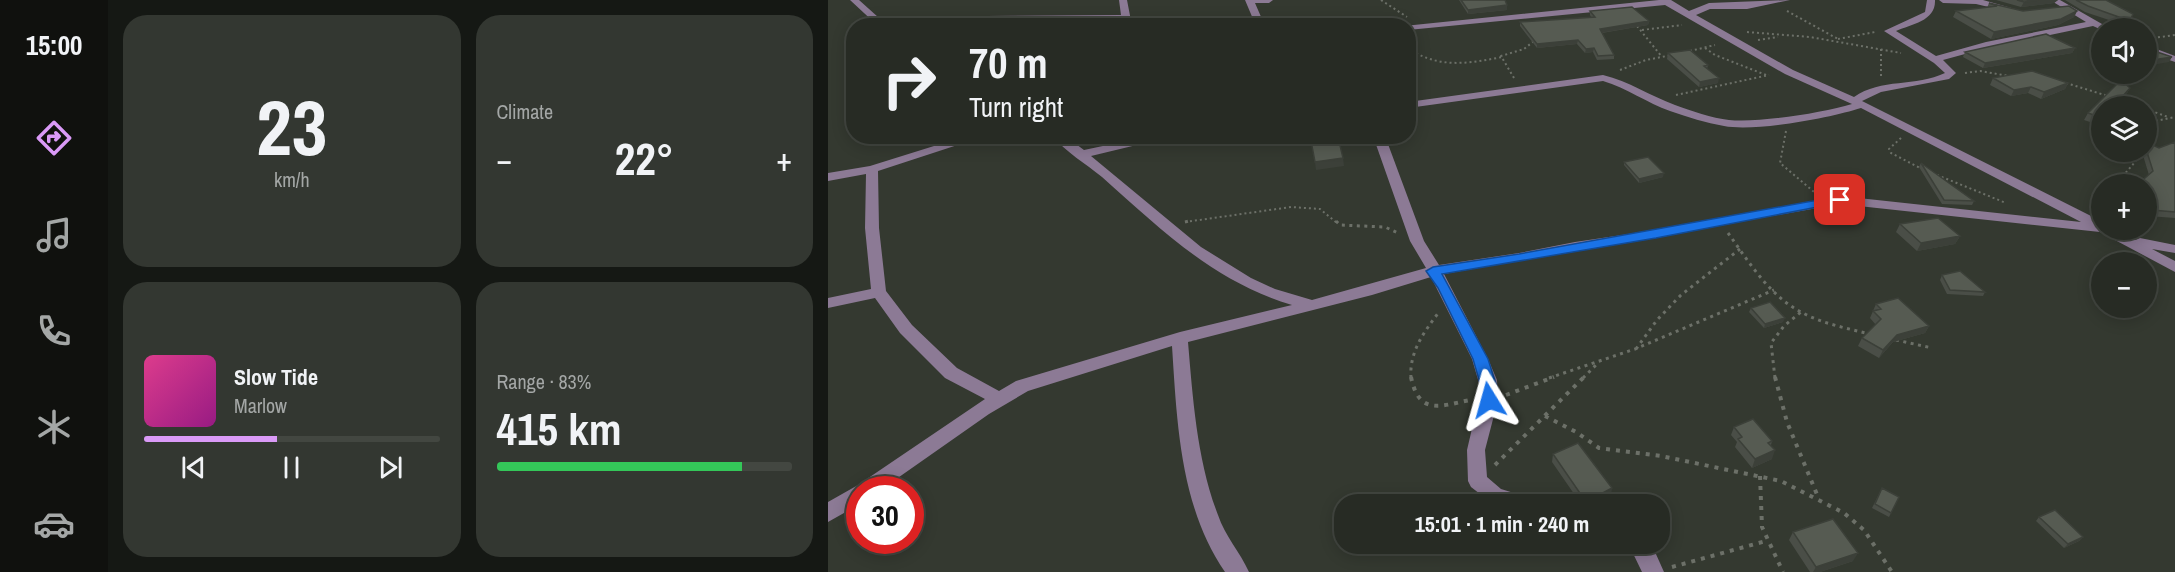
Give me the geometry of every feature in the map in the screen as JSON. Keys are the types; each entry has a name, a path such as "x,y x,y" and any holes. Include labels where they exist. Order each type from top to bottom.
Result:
{"street":[{"path":"854,0 875,18"},
{"path":"1123,0 1125,18"},
{"path":"1258,18 1250,0 1269,0"},
{"path":"1690,14 1709,6 1732,7 1786,0"},
{"path":"1889,31 1928,14 1931,9 1931,0"},
{"path":"1943,0 1976,1 2030,12"},
{"path":"1416,27 1665,1 1708,25 1739,36 1789,72 1890,117 2091,222"},
{"path":"2053,5 2068,7 2091,21"},
{"path":"1934,58 2091,24"},
{"path":"1416,104 1602,78 1618,82 1658,101 1703,118 1743,124 1834,113 1859,102 1877,90 1948,76 1951,73 1934,58 1889,31"},
{"path":"2157,52 2175,59"},
{"path":"1877,90 1890,117"},
{"path":"828,177 872,169 954,144"},
{"path":"1069,144 1201,255 1248,284 1311,305"},
{"path":"1083,154 1131,144"},
{"path":"1381,144 1417,241 1444,287 1480,359 1490,390 1476,450 1478,481 1493,494"},
{"path":"872,169 873,228 879,292 906,329 951,373 999,399"},
{"path":"885,476 1022,386 1180,338 1433,271 1720,222 1823,201 1878,202 2091,227"},
{"path":"2128,240 2175,249"},
{"path":"2128,240 2175,267"},
{"path":"828,303 879,292"},
{"path":"1180,338 1194,473 1201,500 1216,539 1238,572"},
{"path":"828,513 846,502"},
{"path":"1647,554 1659,571"}],"path":[{"path":"1381,0 1406,18"},
{"path":"1773,2 1838,39"},
{"path":"1416,53 1429,59 1468,63 1502,57 1531,45 1535,40 1536,24 1552,13"},
{"path":"1634,23 1662,57"},
{"path":"1642,30 1708,25"},
{"path":"1830,41 1889,31"},
{"path":"2157,37 2175,35"},
{"path":"1688,51 1705,48 1739,36 1830,41 1934,58"},
{"path":"1705,48 1715,55 1766,75"},
{"path":"1877,90 1881,49"},
{"path":"1602,78 1637,63 1680,53"},
{"path":"1502,57 1522,90"},
{"path":"1948,76 1980,71 2010,76"},
{"path":"1658,101 1689,92 1789,72"},
{"path":"2065,83 2106,96"},
{"path":"2157,113 2170,118"},
{"path":"2157,121 2175,117"},
{"path":"1788,118 1780,163 1823,201"},
{"path":"1924,135 1901,138 1889,149 1891,153 1927,171"},
{"path":"2122,174 2133,162"},
{"path":"1937,175 2012,206"},
{"path":"1164,224 1291,207 1310,207 1320,209 1340,225 1385,227 1417,241"},
{"path":"1720,222 1774,290 1801,312 1872,335"},
{"path":"1636,349 1650,327 1665,310 1700,278 1732,258 1740,249"},
{"path":"1444,287 1445,301 1414,348 1409,364 1409,377 1415,395 1427,405 1439,407 1468,400 1489,400 1501,397 1532,384 1636,349 1723,309 1774,290"},
{"path":"1801,312 1784,326 1771,343 1772,366 1786,425 1818,498"},
{"path":"1892,340 1932,348"},
{"path":"1478,481 1598,363"},
{"path":"1545,416 1576,432 1599,448 1661,456 1781,481 1844,513 1864,530 1892,572"},
{"path":"1760,476 1758,513 1766,541 1783,572"},
{"path":"1659,571 1766,541"}],"building":[{"path":"1461,0 1505,0 1507,5 1468,10"},
{"path":"2076,0 2106,0 2133,14 2131,18 2122,18"},
{"path":"1989,3 2023,11 2069,6 2077,11 2061,19 1994,32 1956,11 1997,6"},
{"path":"1632,7 1649,21 1600,29 1614,55 1598,56 1594,48 1586,49 1578,40 1537,44 1520,22 1595,17 1590,11"},
{"path":"2046,34 2075,48 1985,63 1965,52"},
{"path":"1690,50 1719,78 1700,82 1668,53"},
{"path":"2157,52 2172,57 2157,59"},
{"path":"2032,71 2068,83 2044,92 2031,87 2014,90 1993,78"},
{"path":"2117,84 2126,84 2130,88 2123,96 2105,96"},
{"path":"2175,142 2175,212 2157,210 2157,174 2150,174 2153,171 2150,162 2157,162 2157,147"},
{"path":"1312,144 1340,144 1343,158 1315,162"},
{"path":"1648,157 1664,173 1639,179 1624,162"},
{"path":"1921,163 1974,201 1944,200"},
{"path":"1938,218 1960,236 1921,243 1900,224"},
{"path":"1960,271 1985,292 1950,290 1942,275"},
{"path":"1898,298 1929,326 1897,335 1883,350 1862,338 1881,319 1873,311 1881,309 1876,304"},
{"path":"1770,302 1785,318 1765,324 1751,308"},
{"path":"1753,419 1772,441 1768,443 1775,450 1755,459 1738,439 1742,437 1734,427"},
{"path":"1578,443 1612,488 1601,494 1580,494 1553,454"},
{"path":"1882,488 1899,497 1891,513 1875,504"},
{"path":"2055,510 2083,537 2068,544 2039,517"},
{"path":"1833,519 1858,553 1816,567 1793,532"}],"route":[{"path":"1489,400 1488,380 1480,359 1444,287 1433,271 1519,258 1823,201 1840,200"}]}
